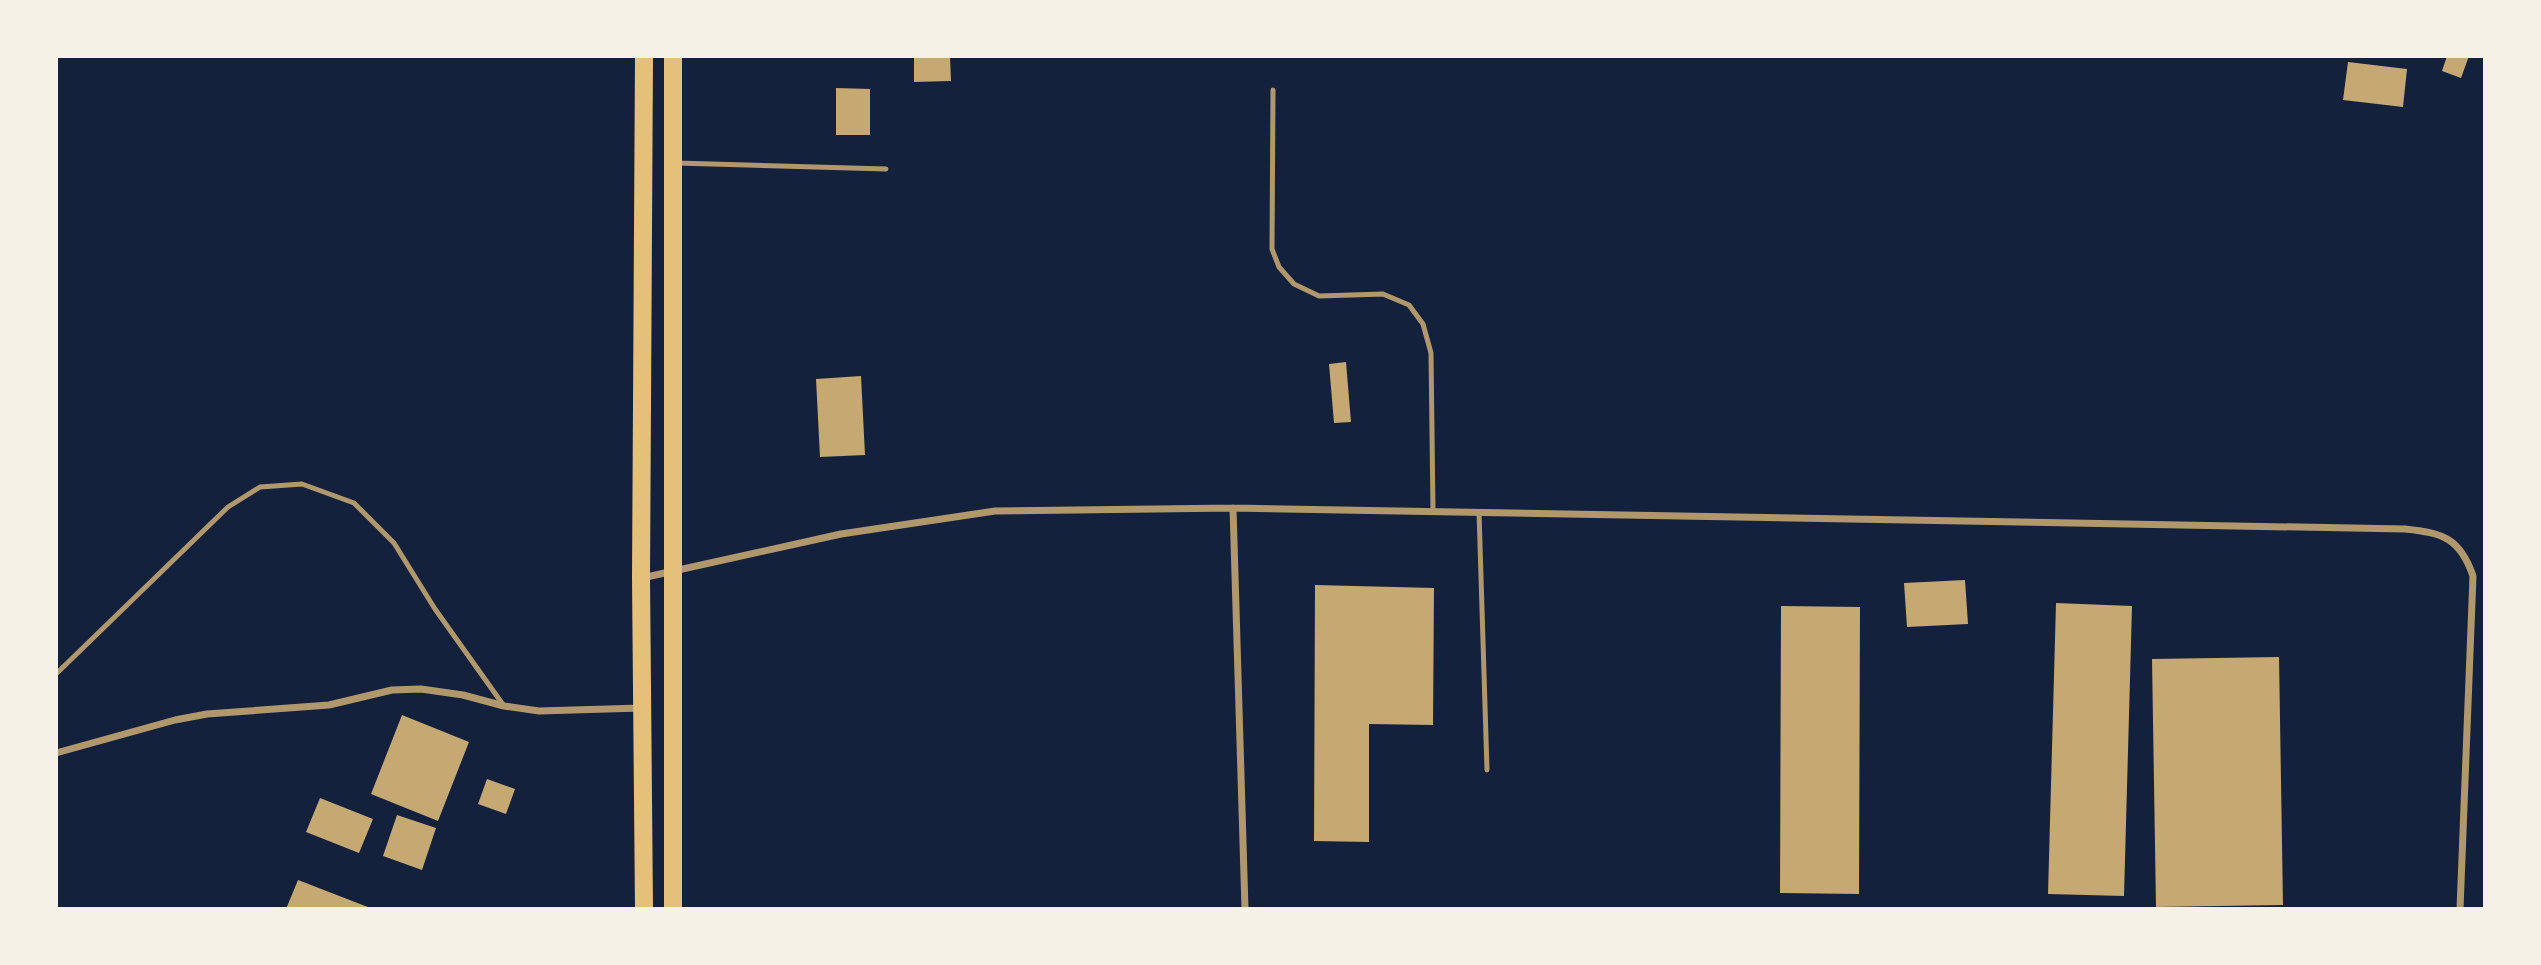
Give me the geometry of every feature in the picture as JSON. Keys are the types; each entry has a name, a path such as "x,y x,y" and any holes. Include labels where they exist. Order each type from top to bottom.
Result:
{"main road":[{"path":"644,56 641,578 644,909"},
{"path":"673,56 673,909"}],"street":[{"path":"641,578 841,534 995,511 1233,508 1479,512 2405,529 2442,535 2462,552 2473,576 2460,909"},
{"path":"1233,508 1245,909"},
{"path":"56,752 175,719 329,705 392,690 421,689 463,695 504,706 539,710 642,708"}],"lane":[{"path":"1273,90 1272,249 1279,267 1294,284 1319,296 1382,294 1409,305 1423,324 1431,353 1433,512"},
{"path":"673,163 886,169"},
{"path":"56,674 228,507 260,487 302,484 354,503 394,543 435,609 504,706"},
{"path":"1479,512 1487,770"}],"building":[{"path":"914,56 950,56 951,81 914,82"},
{"path":"2447,56 2469,56 2461,78 2442,71"},
{"path":"2348,62 2407,69 2403,107 2343,100"},
{"path":"836,88 870,89 870,135 836,135"},
{"path":"1346,362 1351,422 1334,423 1329,364"},
{"path":"861,376 865,455 820,457 816,379"},
{"path":"1965,580 1968,624 1907,627 1904,583"},
{"path":"1315,585 1434,588 1433,725 1369,724 1369,842 1314,841"},
{"path":"2056,603 2132,606 2124,896 2048,894"},
{"path":"1781,606 1860,607 1859,894 1780,893"},
{"path":"2279,657 2283,905 2156,907 2152,659"},
{"path":"402,715 469,742 438,821 371,794"},
{"path":"487,779 515,789 506,814 478,804"},
{"path":"320,798 373,819 359,853 306,832"},
{"path":"397,815 436,828 422,870 383,856"},
{"path":"298,880 373,909 286,909"}]}
